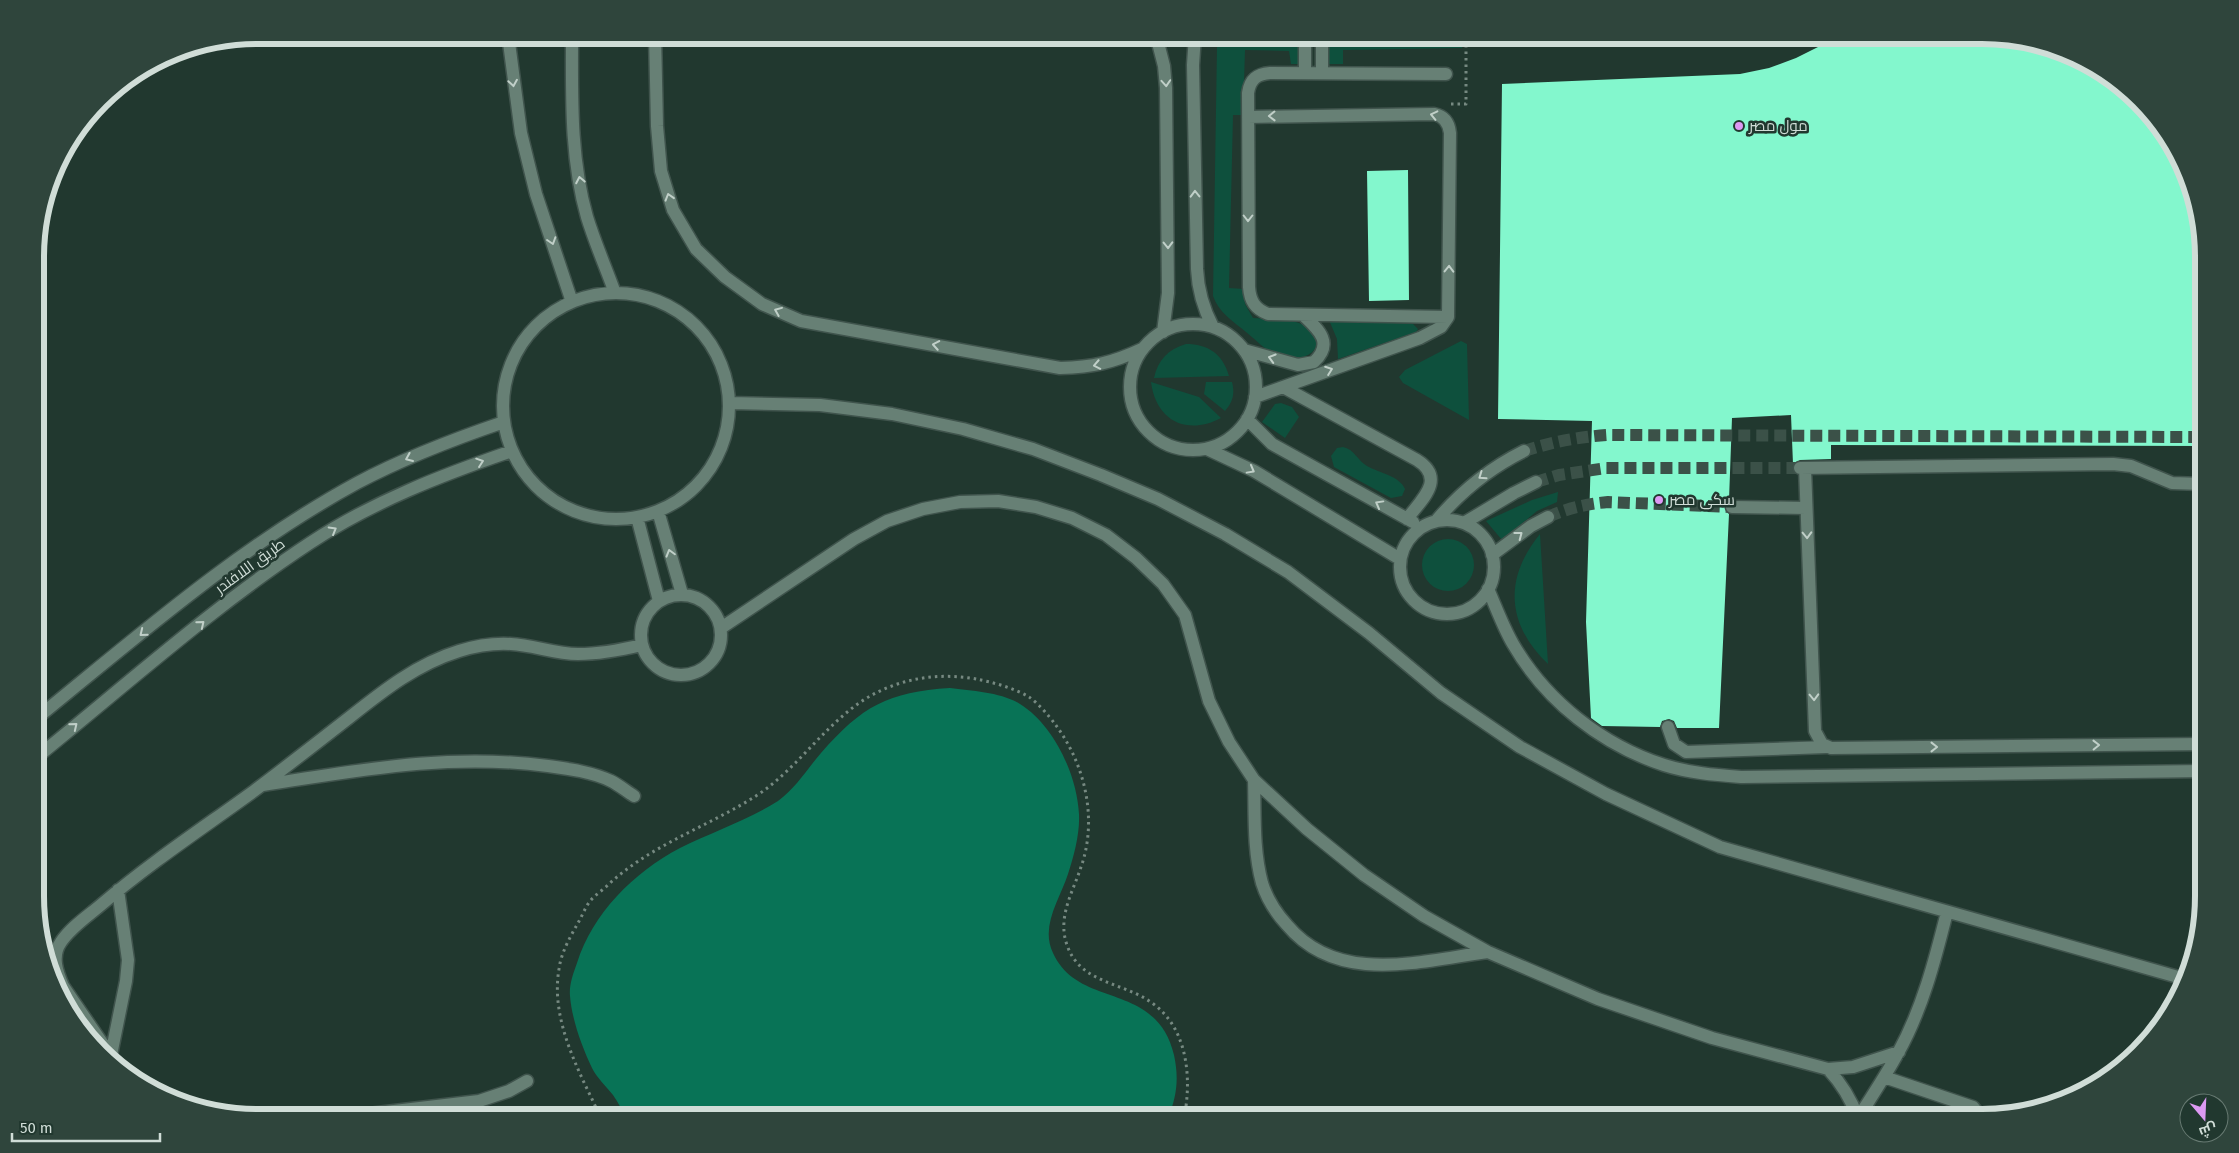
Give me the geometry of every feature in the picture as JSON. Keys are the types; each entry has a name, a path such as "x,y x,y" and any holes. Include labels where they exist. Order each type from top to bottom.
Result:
{"street":[{"path":"509,44 521,133 536,194 572,302"},
{"path":"572,44 572,127 577,167 587,216 615,293"},
{"path":"655,44 661,171 673,210 696,249 725,278 762,304 801,321 1060,368 1091,367 1115,362 1142,349 1163,332 1179,326 1196,324 1213,327 1230,336 1244,350 1252,365 1255,380 1255,397 1247,419 1236,432 1223,442 1207,448 1188,450 1169,446 1152,436 1139,421 1131,404 1129,385 1133,366 1142,349"},
{"path":"1158,44 1164,66 1166,88 1168,292 1163,332"},
{"path":"1194,44 1193,64 1198,289 1213,327"},
{"path":"1305,44 1305,73"},
{"path":"1322,44 1322,72"},
{"path":"1446,74 1265,73 1254,78 1249,87 1248,117 1249,287 1251,301 1256,307 1268,314 1448,317"},
{"path":"1248,117 1434,114 1448,122 1450,133 1448,317 1441,326 1420,338 1255,397"},
{"path":"615,293 637,295 658,301 678,311 695,324 710,341 720,360 727,381 730,403 724,442 705,476 692,490 658,511 637,517 618,519 599,518 563,506 547,496 533,483 512,451 504,422 503,403 505,385 518,350 528,335 541,322 572,302 593,295 615,293"},
{"path":"1244,350 1298,365 1314,362 1323,350 1324,342 1317,328 1303,315"},
{"path":"1283,387 1417,460 1428,468 1432,481 1430,488 1407,519"},
{"path":"730,403 820,405 892,414 963,429 1033,449 1109,478 1158,499 1225,534 1288,572 1369,633 1441,693 1520,747 1606,794 1720,847 2179,977"},
{"path":"1247,419 1262,436 1277,447 1422,527"},
{"name":"طريق اللافندر","path":"44,712 176,605 267,539 312,510 357,483 405,459 504,422"},
{"path":"1207,448 1254,472 1400,559"},
{"name":"طريق اللافندر","path":"44,751 228,602 310,542 408,490 512,451"},
{"path":"1436,521 1475,480 1498,464 1524,451"},
{"path":"1826,747 1818,741 1815,731 1803,468 2104,464 2131,466 2172,483 2195,484"},
{"path":"1464,523 1536,482"},
{"path":"721,628 854,539 887,521 923,509 960,502 998,501 1036,507 1072,518 1106,535 1136,558 1163,584 1185,615 1209,702 1229,742 1254,780 1307,829 1364,875 1424,916 1488,952 1598,999 1712,1038 1828,1069 1853,1067 1899,1052"},
{"path":"1732,507 1806,508"},
{"path":"658,511 682,594"},
{"path":"637,517 659,601"},
{"path":"1492,555 1531,526 1548,517"},
{"path":"1450,520 1464,523 1482,536 1492,555 1492,578 1488,589 1479,600 1467,609 1453,613 1438,613 1424,608 1413,600 1404,588 1400,574 1400,559 1404,547 1422,527 1436,521 1450,520"},
{"path":"1488,589 1513,644 1535,676 1562,706 1593,730 1627,750 1664,765 1703,774 1742,777 2195,771"},
{"path":"682,594 696,597 708,604 716,615 721,628 718,650 713,660 705,667 690,674 673,674 662,671 646,656 640,635 645,615 659,601 670,596 682,594"},
{"path":"57,969 55,959 60,944 74,928 118,890 261,786 382,692 411,672 435,659 460,650 487,645 512,644 545,651 578,654 610,652 642,645"},
{"path":"1668,728 1674,744 1686,752 1826,747 2195,744"},
{"path":"261,786 401,764 462,761 524,763 583,771 611,781 634,796"},
{"path":"1254,780 1257,852 1262,883 1275,912 1295,936 1321,953 1351,963 1382,966 1488,952"},
{"path":"111,1051 126,981 128,960 118,890"},
{"path":"1864,1109 1899,1052 1928,979 1947,912"},
{"path":"67,991 100,1040"},
{"path":"1828,1069 1851,1100 1854,1109"},
{"path":"1884,1077 1975,1109"},
{"path":"408,1109 479,1100 509,1091 527,1080"}],"path":[{"path":"1446,104 1466,104 1466,44"},
{"path":"597,1109 580,1074 563,1028 557,991 559,968 569,939 590,901 620,874 654,850 758,794 778,780 850,710 868,698 889,688 921,678 955,675 990,682 1030,698 1054,722 1070,747 1085,792 1090,824 1084,857 1063,920 1067,947 1075,960 1088,973 1152,1003 1168,1019 1179,1038 1187,1063 1189,1089 1186,1109"}],"shaded area":[{"path":"1218,44 1300,44 1301,64 1291,64 1289,51 1245,50 1243,115 1233,115 1229,288 1244,289 1245,304 1253,318 1288,320 1310,329 1316,337 1317,344 1314,350 1298,358 1286,357 1266,349 1227,316 1213,296"},
{"path":"1329,44 1462,44 1462,48 1343,50 1343,64 1329,64"},
{"path":"1329,320 1413,324 1418,329 1416,332 1338,359 1337,339"},
{"path":"1461,341 1467,344 1469,420 1403,383 1399,377 1405,370"},
{"path":"1186,344 1208,348 1214,352 1223,362 1229,376 1154,378 1158,366 1165,356 1174,349"},
{"path":"1151,382 1199,397 1221,418 1196,425 1185,425 1175,421 1159,407"},
{"path":"1206,382 1232,382 1233,398 1225,411 1204,394"},
{"path":"1281,403 1292,407 1299,417 1285,438 1262,422 1275,404"},
{"path":"1343,447 1350,450 1367,466 1399,481 1405,489 1402,496 1391,498 1334,467 1331,456 1337,448"},
{"path":"1558,492 1557,502 1537,511 1502,540 1486,521 1532,500"},
{"path":"1540,534 1548,664 1534,649 1524,633 1518,617 1515,600 1520,567"},
{"path":"1448,539 1458,541 1466,547 1472,555 1474,565 1472,575 1466,583 1458,589 1448,591 1438,589 1430,583 1424,575 1422,565 1424,555 1430,547 1438,541"},
{"path":"950,688 977,691 995,694 1012,700 1032,713 1062,752 1074,783 1079,821 1078,837 1072,860 1050,923 1050,943 1053,953 1065,971 1080,982 1135,1005 1151,1015 1165,1031 1174,1055 1177,1079 1171,1109 621,1109 592,1068 578,1033 570,996 572,980 584,945 604,911 631,882 663,858 778,801 796,784 836,737 863,713 893,698 928,690"}],"building":[{"path":"1822,44 1996,44 2024,48 2051,55 2089,72 2133,106 2167,150 2184,188 2191,215 2195,243 2195,446 1831,445 1831,459 1800,460 1793,464 1791,415 1732,418 1729,500 1724,506 1729,514 1719,728 1677,728 1674,721 1669,719 1662,721 1660,727 1602,726 1591,718 1586,622 1592,421 1498,419 1502,84 1740,74 1769,68"},
{"path":"1408,170 1409,300 1369,301 1367,171"}],"tunnel":[{"path":"1524,451 1565,440 1607,435 2195,437"},
{"path":"1536,482 1559,475 1606,468 1800,468"},
{"path":"1548,517 1577,507 1608,502 1732,507"}],"place":[{"name":"مول مصر","path":"1739,126"},
{"name":"سكى مصر","path":"1659,500"}]}
